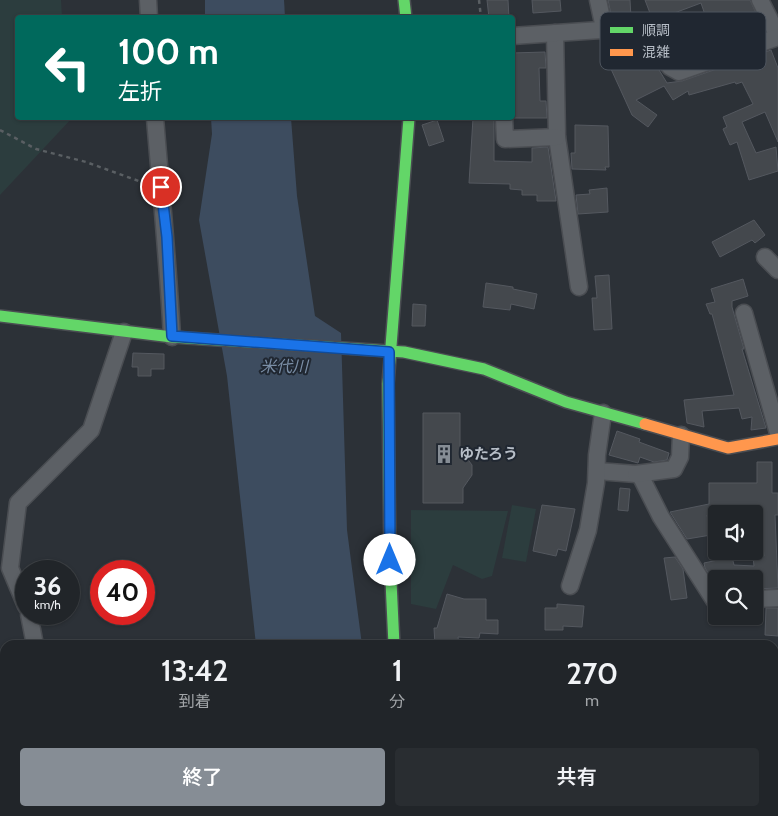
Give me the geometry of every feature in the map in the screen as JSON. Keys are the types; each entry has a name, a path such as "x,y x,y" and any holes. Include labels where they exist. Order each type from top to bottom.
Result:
{"street":[{"path":"148,0 149,15"},
{"path":"404,0 406,15"},
{"path":"760,0 766,12"},
{"path":"766,12 778,37 766,41"},
{"path":"515,36 600,28"},
{"path":"554,32 557,138 579,287"},
{"path":"155,120 177,337"},
{"path":"394,640 390,560 389,352 409,120"},
{"path":"504,120 505,139 557,138"},
{"path":"765,258 778,270"},
{"path":"744,313 774,407 778,433"},
{"path":"0,316 177,337 404,352 484,369 566,402 728,448 778,439"},
{"path":"15,580 10,568 18,503 91,430 124,332"},
{"path":"570,586 588,530 603,413"},
{"path":"597,471 636,474 674,469 680,457 680,435"},
{"path":"636,474 640,477 661,517 708,590"},
{"path":"763,599 778,598"},
{"path":"31,625 34,640"}],"path":[{"path":"479,0 481,15"},
{"path":"0,130 36,149 86,162 139,182 161,187"}],"shaded area":[{"path":"0,0 61,0 62,15 15,15 15,120 70,120 0,195"},
{"path":"512,505 536,509 526,562 502,558"},
{"path":"411,510 508,511 492,576 482,579 453,565 436,609 411,604"}],"water":[{"path":"205,0 284,0 285,15 205,15"},
{"name":"米代川","path":"211,120 291,120 297,196 315,316 341,333 347,530 361,640 255,640 227,376 199,220 212,134"}],"building":[{"path":"487,0 508,0 509,15 489,15"},
{"path":"532,0 560,0 561,11 533,13"},
{"path":"608,0 630,0 631,12 611,12"},
{"path":"645,0 750,0 756,12 704,12 701,3 677,12 650,12"},
{"path":"771,50 778,68 778,142 765,112 742,122 756,153 776,147 778,171 749,180 737,142 730,145 723,129 727,127 723,117 753,104 742,82 736,84 735,82 689,95 688,91 673,100 664,86 636,100 657,115 648,127 632,115 611,70 659,70 667,83 682,81 714,70 766,70 766,52"},
{"path":"545,52 546,68 539,68 540,101 546,101 547,118 515,118 515,53"},
{"path":"437,120 444,141 429,146 422,125"},
{"path":"473,120 494,120 494,161 532,162 532,148 548,147 556,201 537,201 537,195 522,195 522,190 510,189 510,184 469,183"},
{"path":"575,125 608,126 609,167 605,167 606,170 572,169 571,153 575,153"},
{"path":"607,188 608,212 578,214 576,195 590,194 589,190"},
{"path":"754,220 765,235 755,243 752,240 720,257 712,242"},
{"path":"609,275 612,329 594,330 592,298 597,298 595,276"},
{"path":"743,279 748,296 732,301 732,307 744,349 742,349 766,428 751,430 752,417 742,419 739,408 702,411 704,427 687,423 684,400 734,395 712,314 710,314 706,304 715,302 711,289"},
{"path":"486,283 513,287 513,289 537,294 534,309 511,304 510,310 483,307"},
{"path":"413,304 426,305 425,326 412,326"},
{"path":"133,353 164,354 164,369 151,369 151,376 138,376 138,367 132,367"},
{"name":"ゆたろう","path":"423,413 460,413 460,449 472,465 472,475 463,488 463,503 423,503"},
{"path":"617,431 640,439 639,442 669,453 667,460 654,462 640,457 638,463 609,455"},
{"path":"757,462 772,462 772,493 778,493 778,515 775,515 778,588 763,589 763,570 708,570 708,573 704,563 718,560 733,560 734,565 754,566 753,560 763,560 763,505 708,505 708,536 687,539 670,512 709,504 709,483 757,483"},
{"path":"620,488 630,489 628,511 618,510"},
{"path":"542,505 575,509 566,551 558,549 556,556 533,551"},
{"path":"675,557 683,569 687,598 671,600 664,558"},
{"path":"447,594 464,599 486,599 486,620 498,620 498,634 480,633 479,638 458,637 458,640 435,640 434,628 437,628"},
{"path":"557,604 584,606 582,627 563,626 563,630 545,630 545,608 557,608"},
{"path":"766,608 778,608 778,636 765,635"}],"traffic: fast":[{"path":"404,0 406,15"},
{"path":"394,640 390,560 388,384 409,120"},
{"path":"0,316 172,337 404,352 484,369 566,402 645,424"}],"traffic: slow":[{"path":"645,424 728,448 778,439"}],"place":[{"name":"ゆたろう","path":"444,454"}],"route":[{"path":"161,187 162,213 167,237 172,336 389,352 390,560"}]}
